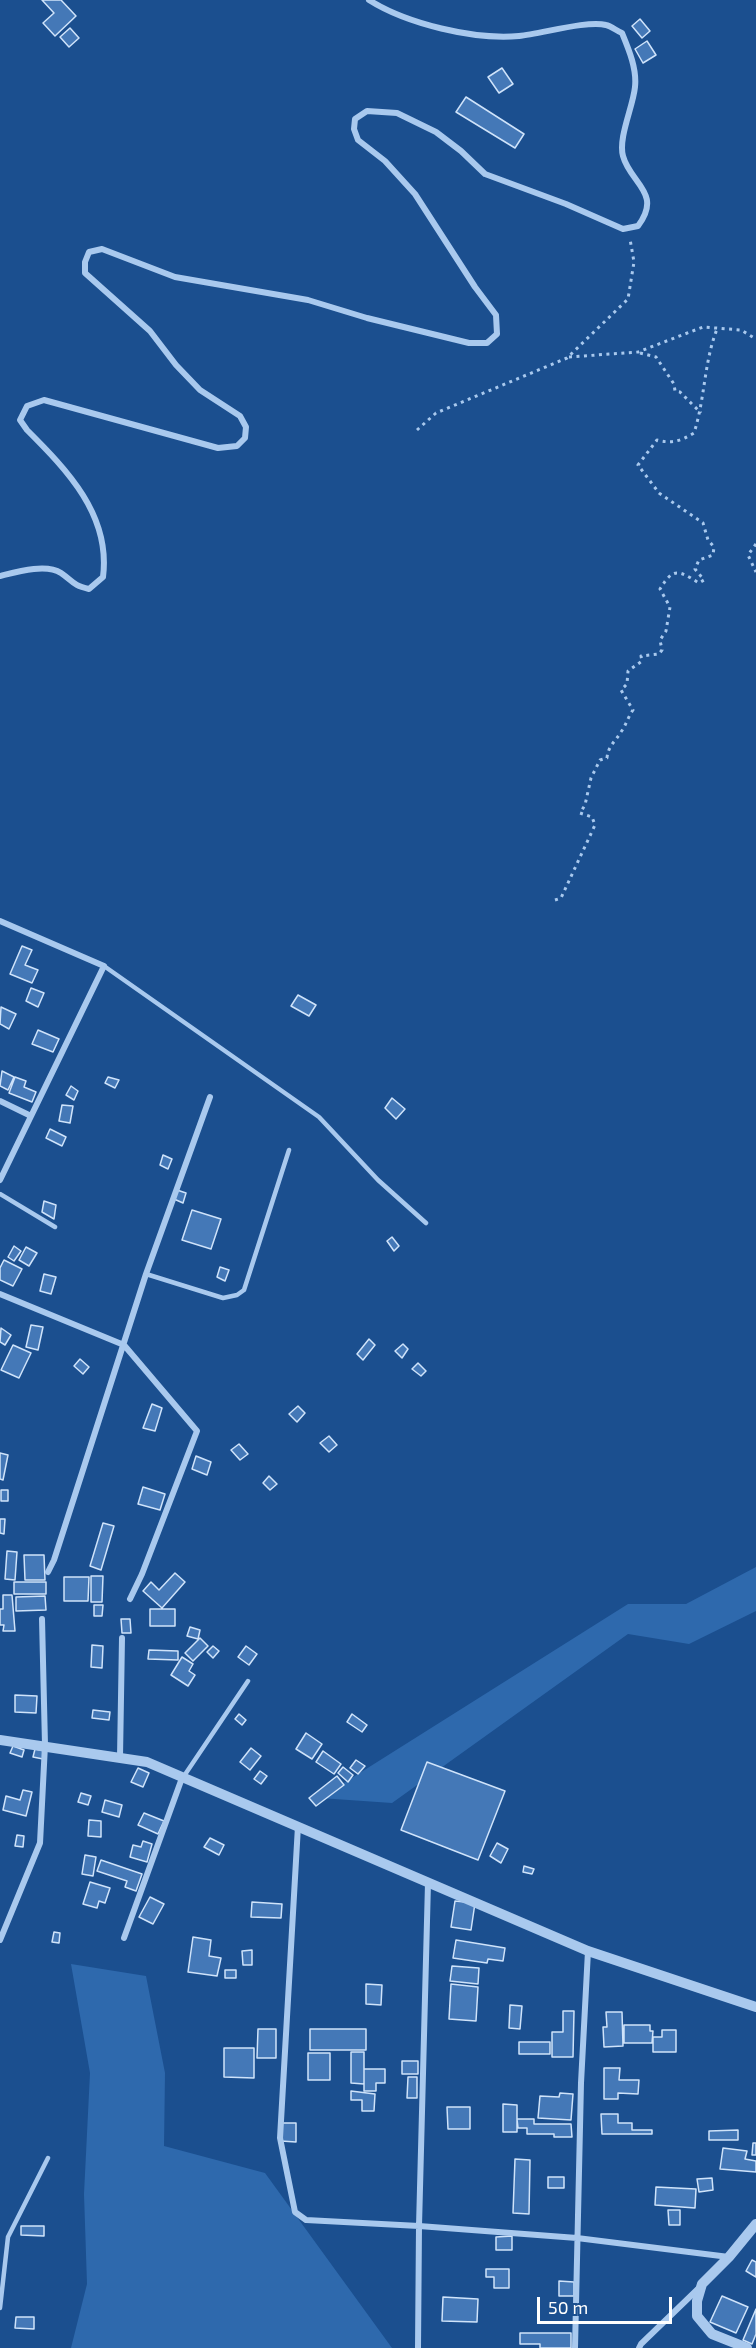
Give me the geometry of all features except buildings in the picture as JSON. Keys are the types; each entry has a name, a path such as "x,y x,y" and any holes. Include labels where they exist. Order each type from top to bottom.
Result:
{"street":[{"path":"0,576 40,569 59,572 75,586 89,589 103,577 105,558 97,525 79,486 20,420 27,406 44,400 218,448 237,446 245,438 246,427 240,416 200,390 176,365 150,331 84,273 89,252 102,249 175,277 308,300 367,318 469,343 487,343 497,334 496,315 475,287 415,194 385,161 358,140 354,129 355,119 367,111 397,113 436,132 461,151 484,174 566,204 623,229 638,226 645,216 648,202 639,182 623,157 622,144 635,86 632,56 622,33 605,25 571,27 517,36 461,33 411,20 369,0"},
{"path":"0,921 104,966 0,1180"},
{"path":"48,1572 54,1560 146,1274 210,1097"},
{"path":"0,1101 32,1116"},
{"path":"0,1294 124,1345 197,1431 142,1574 130,1599"},
{"path":"0,1940 40,1843 45,1745 42,1619"},
{"path":"120,1756 122,1638"},
{"path":"0,1740 120,1756 147,1762 588,1951 756,2007"},
{"path":"124,1938 182,1778"},
{"path":"298,1826 280,2138 295,2212 306,2220 577,2238 729,2257"},
{"path":"418,2348 428,1883"},
{"path":"575,2348 588,1951"},
{"path":"639,2348 729,2257 756,2224"},
{"path":"702,2284 697,2301 697,2316 702,2325 712,2334 747,2348"}],"lane":[{"path":"104,966 319,1117 378,1180 426,1222"},
{"path":"146,1274 223,1298 237,1295 244,1290 289,1150"},
{"path":"0,1194 55,1227"},
{"path":"182,1778 248,1681"},
{"path":"0,2308 8,2237 48,2158"}],"path":[{"path":"567,358 628,299 634,262 628,228"},
{"path":"417,430 436,413 567,358 638,352 703,327 741,330 756,339"},
{"path":"555,900 561,898 595,825 592,817 580,813 585,804 591,778 600,760 607,758 608,750 623,731 627,718 633,710 621,690 627,684 628,671 642,661 641,656 659,654 662,650 660,640 666,631 670,607 660,589 669,575 675,572 682,573 699,583 704,580 695,569 699,560 713,555 714,547 708,540 703,523 660,493 638,465 657,440 666,442 682,440 694,433 701,413 709,348 717,329"},
{"path":"638,352 656,357 674,384 675,391 680,392 701,413"},
{"path":"756,544 748,555 756,572"}],"shaded area":[{"path":"756,1567 756,1611 689,1644 628,1634 392,1803 320,1798 628,1604 686,1604"},
{"path":"71,1964 146,1976 165,2073 164,2146 265,2173 392,2348 71,2348 87,2284 84,2194 90,2073"}]}
